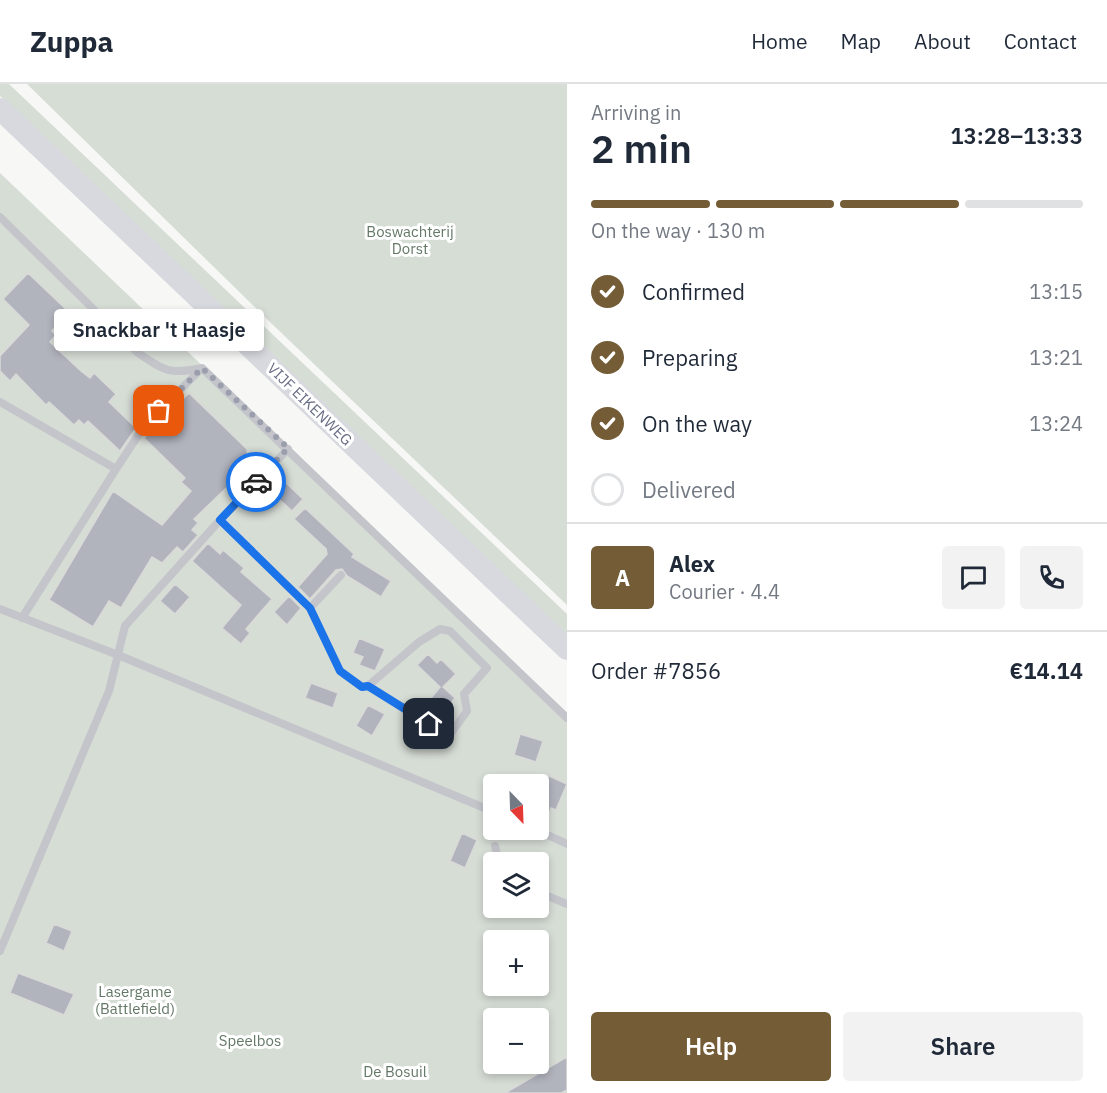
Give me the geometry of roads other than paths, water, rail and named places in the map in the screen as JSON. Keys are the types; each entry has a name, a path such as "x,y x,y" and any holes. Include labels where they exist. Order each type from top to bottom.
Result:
{"main road":[{"name":"VIJF EIKENWEG","path":"0,110 567,649"}],"lane":[{"path":"0,217 138,353 157,366 177,373 202,368"},
{"path":"202,368 567,718"},
{"path":"22,618 145,425 202,368"},
{"path":"0,402 116,469"},
{"path":"0,951 109,691 125,626 288,448"},
{"path":"220,520 310,608 340,671 362,687 368,686 419,642 440,629 450,631 488,669 464,694 467,711 449,736 368,686"},
{"path":"310,608 341,575"},
{"path":"0,609 118,655 483,807"},
{"path":"549,834 567,841"},
{"path":"495,846 496,852"},
{"path":"549,897 567,904"}],"place":[{"name":"Snackbar 't Haasje","path":"159,411"}],"park label":[{"name":"Boswachterij Dorst","path":"410,240"},
{"name":"Lasergame (Battlefield)","path":"135,1000"},
{"name":"Speelbos","path":"250,1040"},
{"name":"De Bosuil","path":"395,1071"}]}
